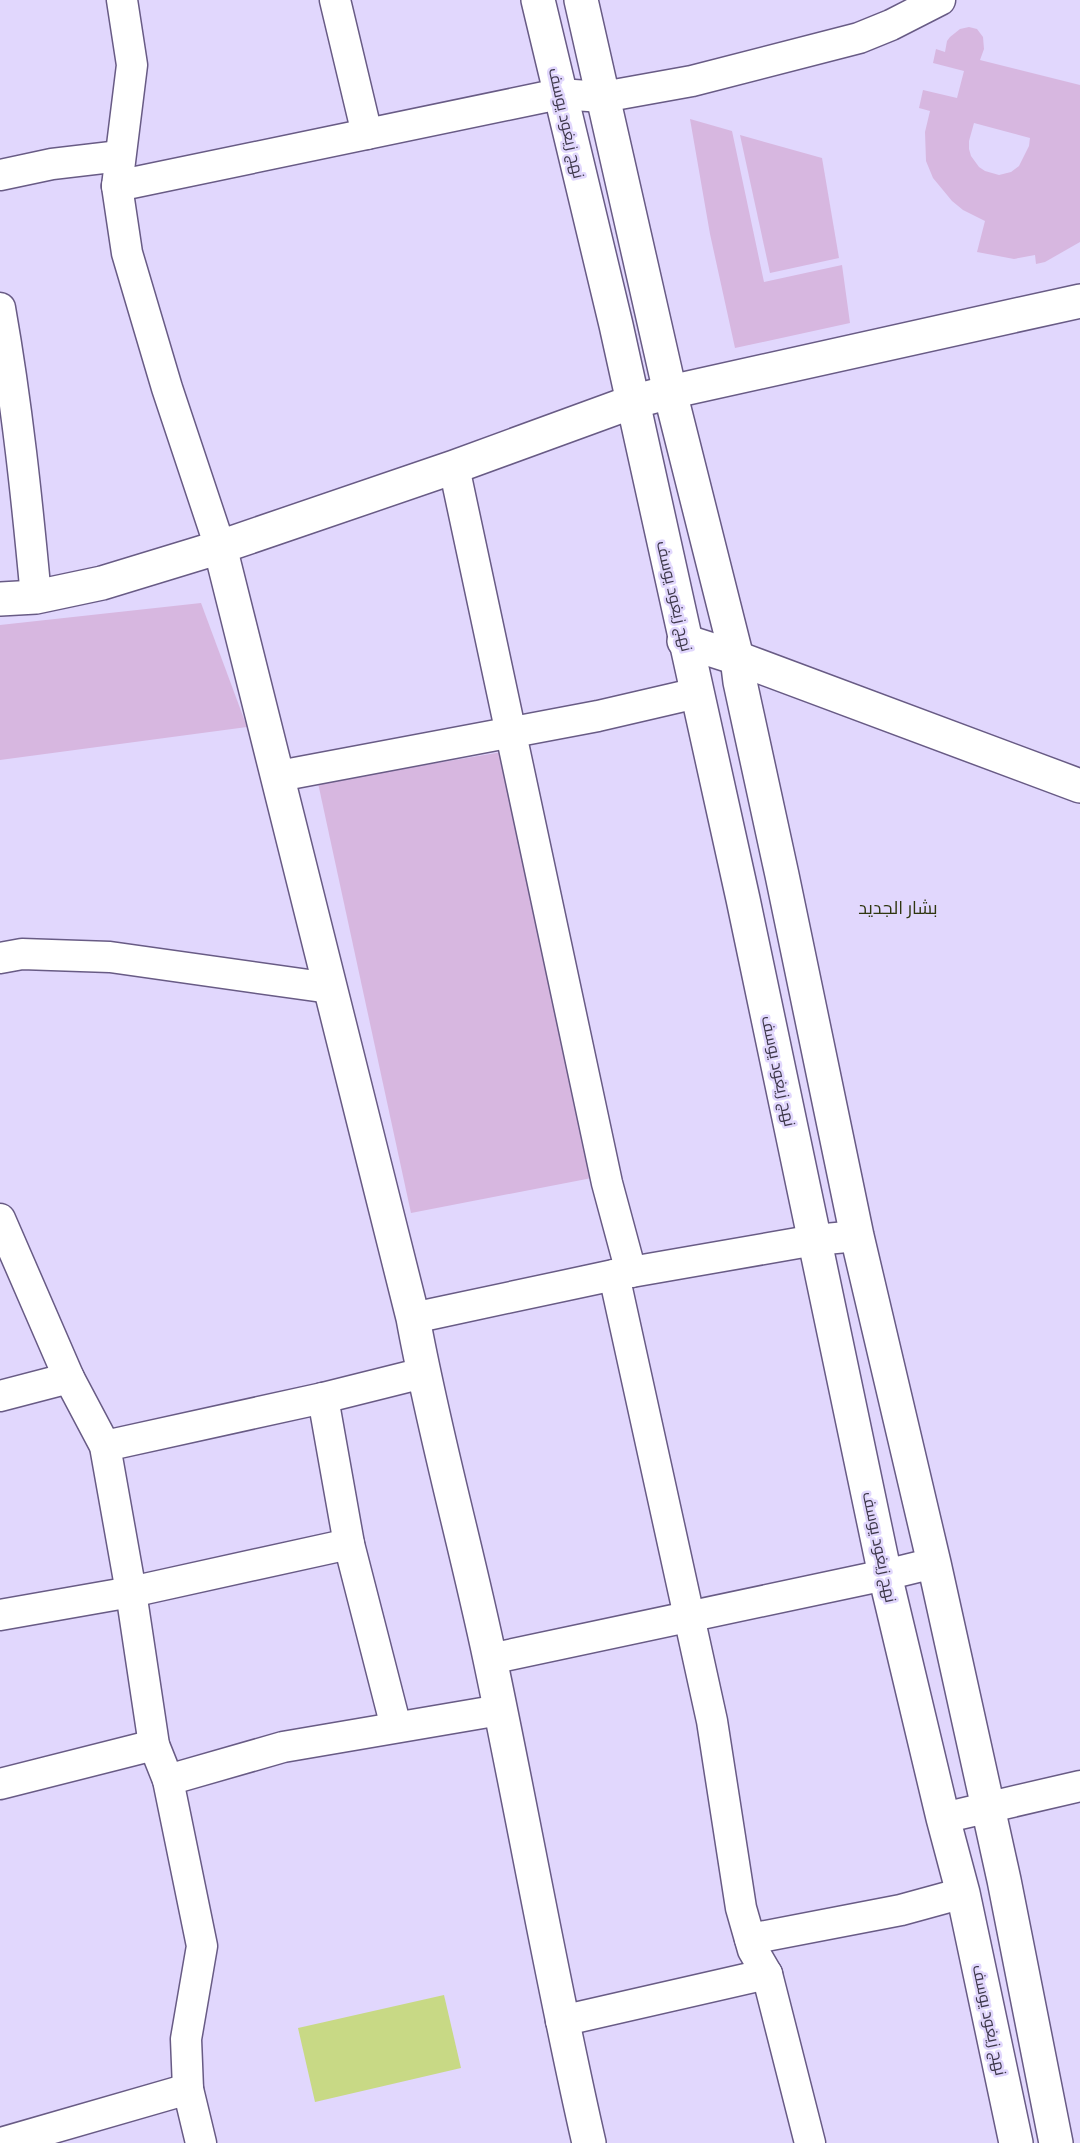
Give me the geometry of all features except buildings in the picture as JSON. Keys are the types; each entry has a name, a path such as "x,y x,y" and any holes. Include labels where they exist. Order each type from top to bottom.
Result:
{"main road":[{"name":"نهج زيغود يوسف","path":"538,0 616,325 684,641 698,693 885,1575 963,1893 1016,2142"},
{"path":"581,0 670,392 737,658 740,682 857,1236 934,1563 1004,1880 1055,2137 1016,2142"},
{"path":"0,599 36,597 102,583 220,547 454,467 632,402 1080,301"},
{"path":"220,547 413,1318 423,1373 490,1659 561,2021 589,2143"},
{"path":"684,641 737,658 1080,786"}],"street":[{"path":"122,0 132,65 117,186 127,253 167,388 220,547"},
{"path":"335,0 367,134"},
{"path":"117,186 559,94 603,97 692,81 860,38 892,12 940,0"},
{"path":"0,175 52,164 120,156"},
{"path":"0,308 11,368 12,470 36,597"},
{"path":"454,467 607,1183 622,1274 712,1721 741,1908 753,1950 767,1974 810,2143"},
{"path":"279,776 598,716 698,693"},
{"path":"0,958 22,954 110,957 330,988"},
{"path":"0,1219 69,1378 105,1446 131,1592 154,1745 168,1780 202,1946 186,2039 188,2089 201,2143"},
{"path":"413,1318 622,1274 815,1240 857,1236"},
{"path":"105,1446 323,1398 423,1373"},
{"path":"0,1396 69,1378"},
{"path":"323,1398 349,1544 396,1727"},
{"path":"0,1615 131,1592 349,1544"},
{"path":"490,1659 934,1563"},
{"path":"168,1780 283,1747 500,1710"},
{"path":"0,1784 154,1745"},
{"path":"943,1818 1080,1786"},
{"path":"750,1939 901,1910 963,1893"},
{"path":"561,2021 767,1974"},
{"path":"1,2143 188,2089"}],"green space":[{"path":"444,1995 461,2068 315,2102 298,2028"}],"district":[{"name":"بشار الجديد","path":"898,908"}]}
